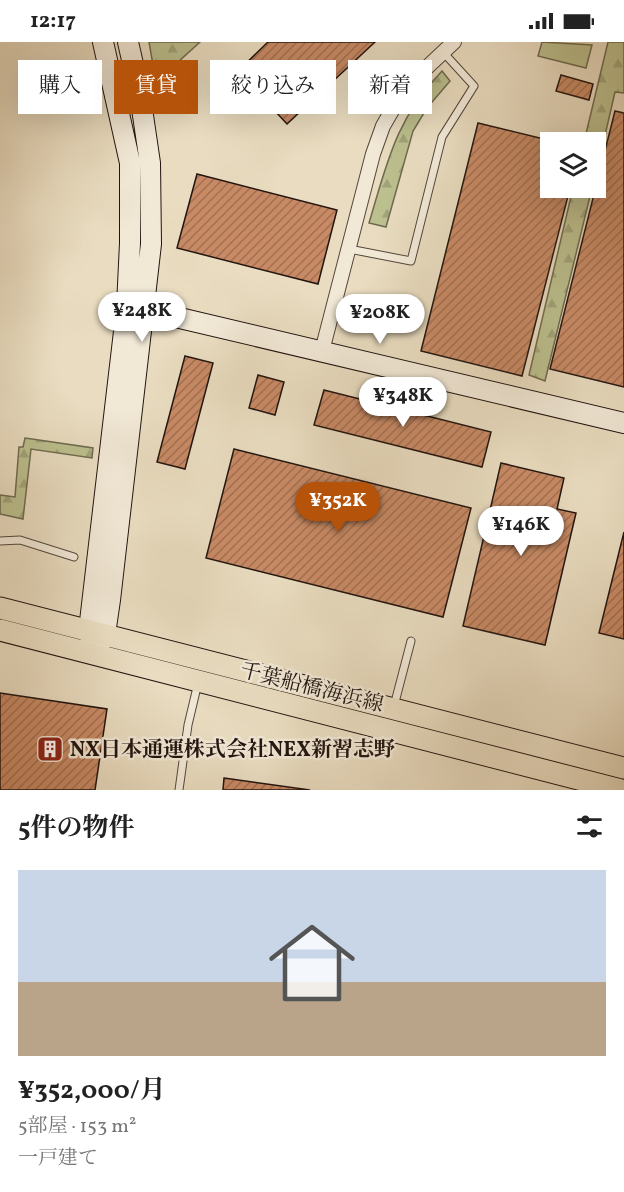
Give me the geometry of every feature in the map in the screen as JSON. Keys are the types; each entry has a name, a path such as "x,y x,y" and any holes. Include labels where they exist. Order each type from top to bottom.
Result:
{"main road":[{"name":"千葉船橋海浜線","path":"0,608 624,768"},
{"name":"千葉船橋海浜線","path":"0,630 619,790"}],"street":[{"path":"103,42 130,163 136,308"},
{"path":"94,654 136,308 152,244 150,164 140,95 128,42"},
{"path":"322,351 373,154 383,126 405,88 454,42"},
{"path":"136,308 624,423"},
{"path":"619,790 624,782"}],"lane":[{"path":"349,249 411,261 442,137 474,86 443,52"},
{"path":"0,541 20,540 74,557"},
{"path":"394,708 411,642"},
{"path":"179,790 188,725 199,681"}],"green space":[{"path":"149,42 200,42 180,60 152,60"},
{"path":"542,42 592,45 586,68 538,56"},
{"path":"608,42 624,42 624,93 615,92 606,132 586,132"},
{"path":"442,71 450,81 432,102 432,82"},
{"path":"409,114 423,114 413,131 386,227 369,223 388,161"},
{"path":"571,198 590,198 545,381 529,375"},
{"path":"25,438 93,448 92,458 31,449 23,519 0,514 0,495 15,497 19,447 23,447"}],"building":[{"path":"268,42 375,42 356,60 348,60 348,67 336,78 336,60 249,60"},
{"path":"561,75 593,84 589,100 556,91"},
{"path":"615,111 624,113 624,387 550,369 593,198 606,198 606,147"},
{"path":"278,114 298,114 287,124"},
{"path":"478,123 540,138 540,198 567,198 522,376 421,351"},
{"path":"197,174 337,210 318,284 177,248"},
{"path":"185,356 213,363 185,469 157,462"},
{"path":"258,375 284,382 275,415 249,408"},
{"path":"324,390 491,432 482,467 314,425"},
{"path":"234,449 471,508 443,617 206,558"},
{"path":"501,463 564,478 557,509 576,513 545,645 463,626"},
{"path":"624,532 624,639 599,633"},
{"name":"NX日本通運株式会社NEX新習志野","path":"0,693 107,709 95,790 0,790"},
{"path":"224,778 310,790 223,790"}],"place":[{"name":"NX日本通運株式会社NEX新習志野","path":"50,749"}]}
